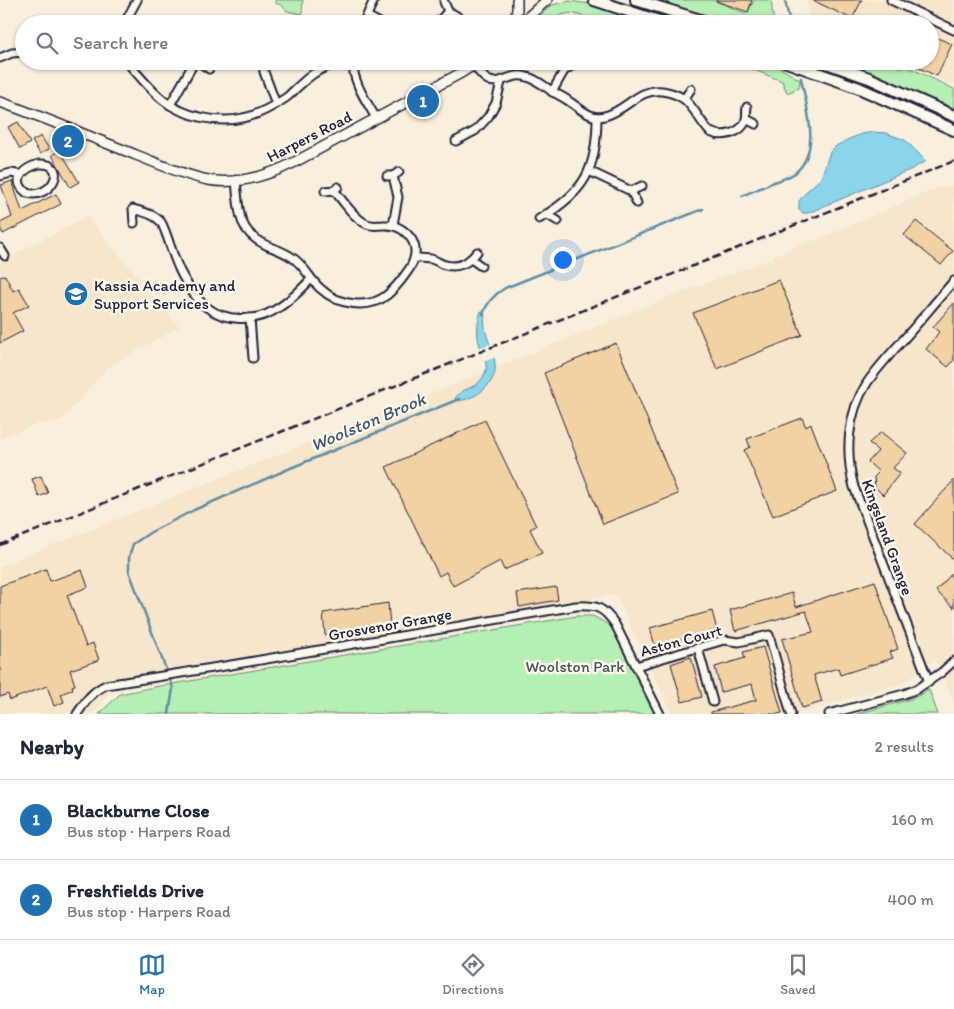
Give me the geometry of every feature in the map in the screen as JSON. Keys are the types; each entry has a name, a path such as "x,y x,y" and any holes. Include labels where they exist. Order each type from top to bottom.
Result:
{"main road":[{"path":"594,0 640,15"},
{"path":"636,0 684,15"},
{"path":"809,70 859,88 954,130"},
{"path":"846,70 869,78 954,116"}],"street":[{"path":"129,15 138,0"},
{"path":"367,15 374,0"},
{"path":"517,0 517,15"},
{"path":"530,15 547,0"},
{"path":"891,0 922,15"},
{"path":"444,2 448,11 455,15"},
{"path":"445,15 448,11"},
{"path":"939,23 954,30"},
{"path":"0,58 15,53"},
{"path":"134,70 154,93 170,105 195,116 225,120 242,119 276,104 319,70"},
{"path":"170,105 191,70"},
{"path":"264,70 276,104"},
{"path":"353,70 357,84 376,118"},
{"name":"Harpers Road","path":"0,102 190,175 208,180 236,180 260,176 281,169 465,70"},
{"path":"480,70 485,79 490,81 501,82 514,76 522,75 530,77 584,112 597,117 618,111 635,98 650,91 665,91 684,99 707,128 714,134 724,136 734,132 743,125 746,120 747,107"},
{"path":"552,92 561,70"},
{"path":"456,141 475,131 488,117 496,103 501,82"},
{"path":"684,99 691,89"},
{"path":"539,219 570,198 584,182 593,160 597,117"},
{"path":"746,120 756,124"},
{"path":"43,164 51,166 56,176 53,184 47,190 27,194 21,188 21,175 32,166 43,164"},
{"path":"589,171 631,191 636,203"},
{"path":"0,176 11,173 21,175"},
{"path":"393,175 398,198 394,225"},
{"path":"236,180 240,217 249,234 263,244 293,257 302,265 321,290 330,296 349,303 364,304 380,300 393,289 410,268 415,252 414,243 407,233 394,225 373,226 359,220 336,188 325,191"},
{"path":"631,191 642,186"},
{"path":"134,223 133,210 156,217 162,223 182,276 199,300 208,309 230,318 250,318 273,312 295,295 311,279"},
{"path":"546,214 558,221"},
{"path":"0,248 5,256"},
{"path":"414,257 451,266 461,265 471,259 477,252"},
{"path":"471,259 481,266"},
{"name":"Kingsland Grange","path":"929,682 854,487 850,466 849,440 853,417 866,385 883,362 954,281"},
{"path":"250,318 253,358"},
{"name":"Grosvenor Grange","path":"77,714 93,693 106,685 587,605 600,608 610,616 660,714"},
{"name":"Aston Court","path":"636,666 724,640 739,642 769,635 791,714"},
{"path":"698,648 713,702"},
{"path":"829,714 917,689 929,682 954,661"}],"shaded area":[{"path":"806,0 954,0 954,85 919,70 939,70 939,15 808,15"},
{"path":"954,185 954,702 934,659 904,683 795,714 672,714 616,595 122,677 93,714 0,714 0,566 674,295 774,258 773,256 816,240 937,188"},
{"name":"Kassia Academy and Support Services","path":"87,216 179,327 108,367 61,421 37,424 0,438 0,262"}],"green space":[{"path":"275,0 303,0 302,14 287,11 281,5 275,3"},
{"path":"656,0 713,0 747,14 754,0 771,0 773,15 703,15"},
{"path":"569,1 590,4 620,15 578,15 571,13 540,15 552,5"},
{"path":"754,70 784,70 800,80 799,88 787,93 782,81"},
{"path":"861,70 914,70 954,89 954,108"},
{"name":"Woolston Park","path":"577,616 593,616 609,625 619,640 656,714 99,714 120,694 154,687"},
{"path":"929,690 938,714 857,714 914,698"}],"water":[{"path":"873,132 886,133 905,140 926,161 912,169 808,213 803,213 799,210 799,201 821,178 830,152 836,146 849,139"},
{"path":"481,311 485,314 485,325 495,363 495,372 491,381 483,390 468,399 458,401 455,398 458,394 479,382 486,371 486,363 478,333"}],"pier":[{"path":"490,344 497,357 485,361 478,348"}],"building":[{"path":"716,0 752,0 748,12"},
{"path":"812,0 862,0 854,15 844,15"},
{"path":"939,39 952,44 937,76 924,70 939,70"},
{"path":"18,122 30,143 20,149 8,127"},
{"path":"41,136 49,149 40,154 32,141"},
{"path":"60,150 79,182 70,187 52,155"},
{"path":"12,181 22,211 56,194 61,204 3,234 0,223 12,217 1,185"},
{"path":"916,221 953,251 941,265 904,235"},
{"path":"5,275 13,291 19,288 29,305 13,313 23,331 0,343 0,277"},
{"path":"779,280 802,335 717,369 693,313"},
{"path":"954,303 954,360 948,367 926,349 939,332 933,327"},
{"path":"616,343 678,494 603,524 544,373"},
{"path":"802,418 806,427 811,424 837,491 773,516 744,450 750,447 747,439"},
{"path":"485,420 536,526 530,529 542,553 504,570 500,561 453,586 446,572 439,576 386,467"},
{"path":"881,432 907,453 893,468 900,473 883,495 875,487 874,477 879,472 868,462 878,451 869,443"},
{"path":"41,476 48,493 39,497 32,479"},
{"path":"954,480 954,560 915,524"},
{"path":"46,569 50,581 82,570 88,587 67,595 86,646 93,643 99,660 70,670 75,685 72,686 73,689 61,694 64,702 54,706 47,686 10,700 8,694 0,697 0,586"},
{"path":"954,571 954,608 936,591"},
{"path":"875,581 898,649 890,652 893,658 840,675 838,668 814,675 822,702 802,708 782,639 813,632 806,611 735,631 730,610 792,593 796,607"},
{"path":"556,587 558,600 519,607 517,593"},
{"path":"388,603 390,625 325,635 323,613"},
{"path":"712,611 717,630 655,646 650,628"},
{"path":"763,647 782,713 711,714 711,712 756,700 752,684 721,692 715,667 745,658 743,652"},
{"path":"691,657 702,697 682,702 671,664"}],"waterway":[{"name":"Woolston Brook","path":"785,0 788,15"},
{"name":"Woolston Brook","path":"742,196 790,176 803,164 808,153 810,128 801,78"},
{"name":"Woolston Brook","path":"483,314 492,299 505,288 703,209"},
{"name":"Woolston Brook","path":"169,714 173,688 129,571 129,557 133,544 151,532 194,510 459,399"}],"railway":[{"path":"0,545 954,161"}],"place":[{"name":"Blackburne Close","path":"423,101"},
{"name":"Freshfields Drive","path":"68,141"},
{"name":"Kassia Academy and Support Services","path":"76,294"}]}
